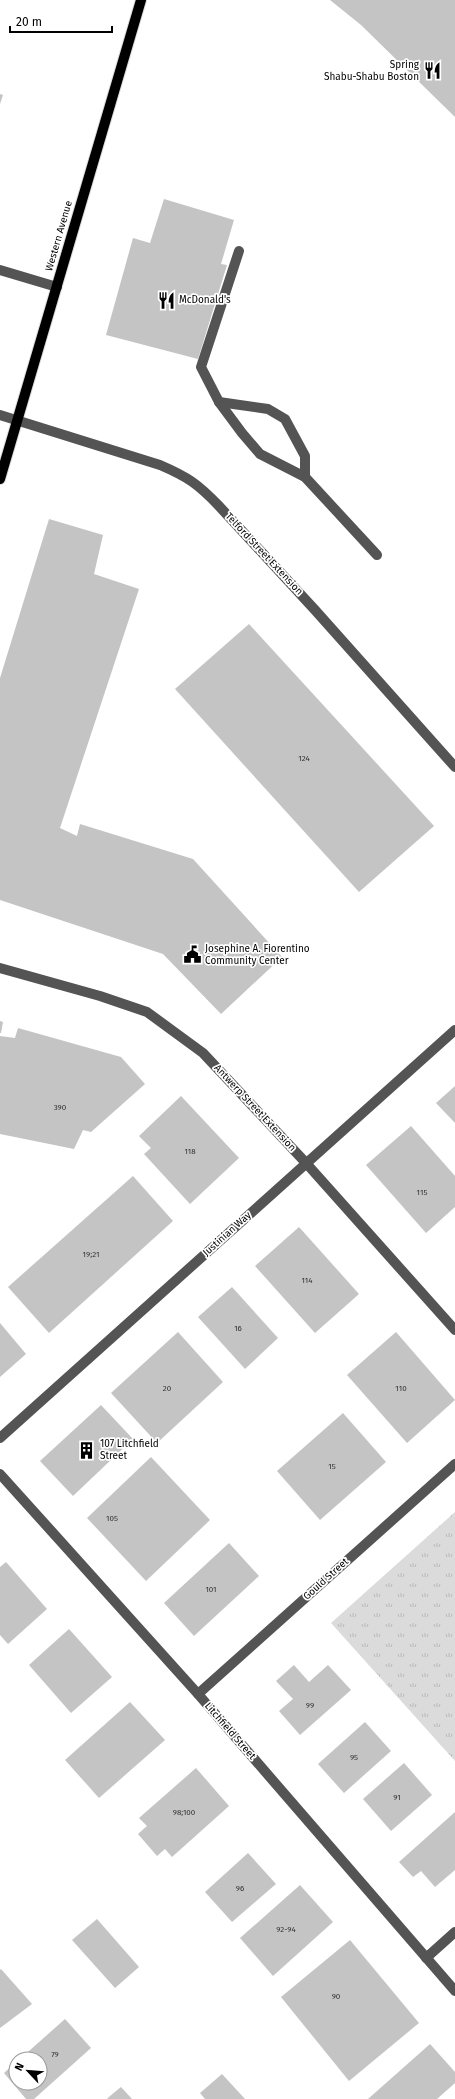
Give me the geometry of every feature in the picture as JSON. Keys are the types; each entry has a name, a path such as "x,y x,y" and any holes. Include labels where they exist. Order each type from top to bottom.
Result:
{"main road":[{"name":"Western Avenue","path":"0,479 141,0"}],"street":[{"path":"239,251 201,367 219,402 242,434 260,454 305,477 377,555"},
{"path":"0,270 57,287"},
{"path":"219,402 268,409 286,420 305,456 305,477"},
{"name":"Telford Street Extension","path":"0,415 160,464 186,476 204,490 316,610 455,767"},
{"name":"Antwerp Street Extension","path":"0,968 100,996 147,1012 203,1053 306,1163 455,1330"},
{"name":"Justinian Way","path":"0,1438 455,1030"},
{"name":"Gould Street","path":"198,1694 455,1464"},
{"name":"Litchfield Street","path":"0,1474 198,1694 455,1991"},
{"path":"426,1958 455,1932"}],"green space":[{"path":"455,1512 455,1761 331,1623"}],"building":[{"name":"Spring Shabu-Shabu Boston","path":"330,0 455,0 455,117 361,25"},
{"path":"0,94 3,95 0,104"},
{"name":"McDonald's","path":"164,199 234,220 221,264 227,265 198,359 106,335 133,238 150,243"},
{"path":"49,519 103,535 94,574 139,589 60,828 77,836 80,824 193,859 282,957 221,1014 163,954 0,900 0,678"},
{"path":"249,624 434,826 359,892 175,689"},
{"path":"0,1021 3,1022 1,1033 0,1033"},
{"path":"18,1028 121,1057 145,1084 91,1132 83,1130 74,1149 0,1134 0,1036 15,1038"},
{"path":"455,1086 455,1123 436,1103"},
{"path":"181,1096 239,1158 190,1204 144,1154 151,1148 139,1136"},
{"path":"411,1126 455,1176 455,1207 426,1233 366,1165"},
{"path":"133,1176 173,1221 49,1333 8,1287"},
{"path":"299,1227 359,1294 315,1333 255,1266"},
{"path":"232,1287 278,1338 245,1369 198,1317"},
{"path":"0,1323 26,1354 0,1377"},
{"path":"178,1332 223,1382 157,1443 111,1393"},
{"path":"396,1332 455,1400 407,1443 347,1375"},
{"name":"107 Litchfield Street","path":"101,1405 133,1439 73,1496 40,1461"},
{"path":"343,1413 386,1462 320,1520 277,1471"},
{"path":"151,1457 210,1520 146,1581 87,1518"},
{"path":"229,1543 259,1576 194,1636 164,1603"},
{"path":"6,1562 47,1609 8,1644 0,1635 0,1567"},
{"path":"69,1629 112,1677 71,1713 29,1665"},
{"path":"294,1665 309,1682 328,1665 351,1690 300,1735 279,1711 293,1699 276,1681"},
{"path":"130,1702 165,1740 99,1798 65,1760"},
{"path":"365,1722 391,1751 344,1793 318,1764"},
{"path":"404,1763 432,1795 391,1831 363,1799"},
{"path":"196,1768 229,1806 172,1857 165,1849 157,1856 138,1834 147,1826 139,1818"},
{"path":"455,1812 455,1870 435,1887 421,1871 413,1877 399,1862"},
{"path":"248,1853 276,1884 232,1922 205,1892"},
{"path":"300,1885 333,1922 273,1976 240,1938"},
{"path":"97,1919 139,1967 115,1988 72,1940"},
{"path":"350,1940 419,2023 349,2081 281,1997"},
{"path":"1,1969 32,2004 0,2028 0,1970"},
{"path":"65,2019 91,2048 48,2086 48,2051 29,2051"},
{"path":"430,2044 455,2072 455,2083 437,2099 368,2099"},
{"path":"8,2069 8,2078 4,2073"},
{"path":"222,2074 245,2099 205,2099 200,2093"},
{"path":"121,2087 132,2099 107,2099 110,2096"},
{"path":"19,2091 43,2091 34,2099 26,2099"}],"place":[{"name":"Spring Shabu-Shabu Boston","path":"432,71"},
{"name":"McDonald's","path":"166,300"},
{"name":"Josephine A. Fiorentino Community Center","path":"192,955"},
{"name":"107 Litchfield Street","path":"87,1450"}]}
